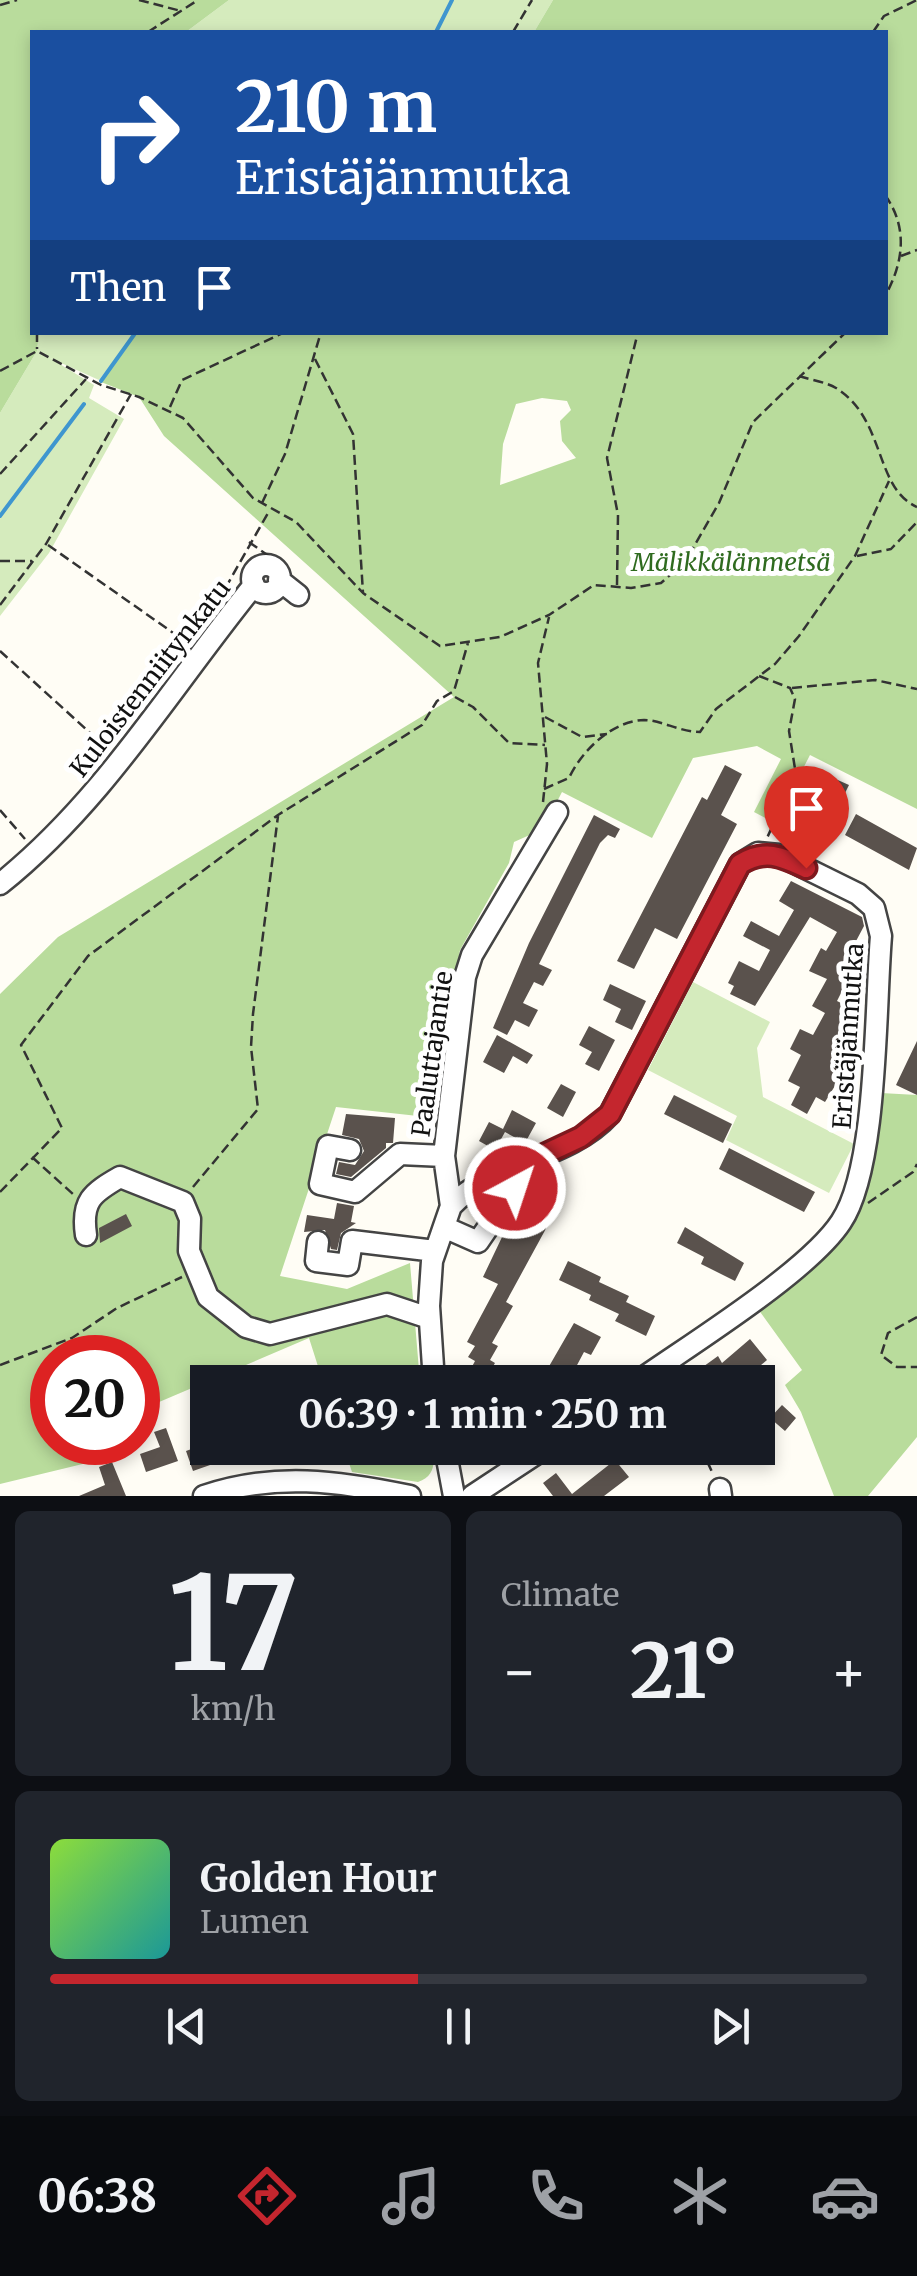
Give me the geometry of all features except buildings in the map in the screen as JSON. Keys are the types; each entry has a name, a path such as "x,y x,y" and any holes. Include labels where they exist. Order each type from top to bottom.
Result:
{"street":[{"name":"Kuloistenniitynkatu","path":"0,884 38,853 122,761 199,652 254,585 252,574 262,565 275,568 279,580 298,595"},
{"name":"Paaluttajantie","path":"433,1365 429,1318 435,1250 448,1217 444,1156 465,977 472,955 549,810"},
{"path":"515,1168 515,1188 478,1242 448,1217 466,1191 581,1137 610,1114 740,864 764,854"},
{"name":"Eristäjänmutka","path":"667,1365 818,1251 842,1222 857,1191 865,1154 880,923 874,908 858,894 780,855 764,854"},
{"path":"350,1150 328,1146 320,1184 355,1192 400,1154 444,1156"},
{"path":"86,1235 86,1204 90,1194 120,1177 182,1202 190,1218 188,1251 208,1298 246,1326 270,1334 386,1304 429,1318"},
{"path":"318,1242 316,1261 348,1265 352,1241 435,1250"},
{"path":"448,1465 454,1496"},
{"path":"472,1496 519,1465"},
{"path":"204,1496 234,1486 292,1479 410,1496"}],"path":[{"path":"0,5 17,0"},
{"path":"139,0 181,11"},
{"path":"151,30 198,0"},
{"path":"514,30 532,0"},
{"path":"874,30 884,16 917,0"},
{"path":"888,198 898,212 900,256 888,288"},
{"path":"900,256 917,250"},
{"path":"36,335 37,350"},
{"path":"169,409 182,380 279,335"},
{"path":"262,504 285,454 320,335"},
{"path":"617,586 618,515 608,458 637,335"},
{"path":"37,350 87,378 183,418 262,504 296,522 364,593 440,646 500,637 549,615 594,585 662,583 685,562 718,502 753,422 843,335"},
{"path":"0,371 37,350"},
{"path":"314,360 353,434 364,593"},
{"path":"798,376 834,387 854,404 883,453 889,481 905,501 917,507"},
{"path":"0,474 87,378"},
{"path":"0,605 46,544 131,394"},
{"path":"544,789 570,778 578,757 614,732 645,720 700,732 716,709 759,676 799,636 855,556 889,481"},
{"path":"219,601 270,510"},
{"path":"855,556 891,549 917,522"},
{"path":"46,544 190,645"},
{"path":"0,561 34,561"},
{"path":"549,615 538,663 545,745 544,789 549,810"},
{"path":"0,1192 62,1128 22,1045 88,956 278,815 422,725 437,701 454,691 468,643"},
{"path":"0,651 110,751"},
{"path":"759,676 790,688 875,680 917,689"},
{"path":"764,854 768,828 796,775 789,731 795,699 790,688"},
{"path":"455,697 473,707 509,743 545,745"},
{"path":"543,716 582,736 614,732"},
{"path":"0,810 26,840"},
{"path":"182,1202 214,1158 258,1109 251,1046 253,1014 278,815"},
{"path":"31,1156 86,1204"},
{"path":"842,1222 913,1172 917,1164"},
{"path":"0,1365 72,1338 117,1308 179,1277 200,1280"},
{"path":"917,1317 888,1334 881,1354 898,1367 917,1367"},
{"path":"709,1465 721,1493"}],"green space":[{"path":"0,0 229,0 189,30 30,30 30,335 39,335 37,351 0,413"},
{"path":"229,0 553,0 535,30 189,30"},
{"name":"Mälikkälänmetsä","path":"553,0 917,0 917,809 810,755 775,823 754,812 781,759 757,746 693,758 652,838 562,792 543,829 514,842 509,863 460,950 436,1103 427,1117 336,1107 280,1276 347,1289 410,1263 419,1365 318,1365 309,1338 246,1365 190,1365 190,1389 160,1402 160,1335 30,1335 30,1465 79,1465 0,1484 0,994 58,937 454,697 164,436 139,397 101,382 136,335 888,335 888,30 535,30","holes":["542,398 567,401 571,410 560,421 562,441 576,458 500,485 503,444 516,404"]},
{"path":"39,335 133,335 99,380 50,358 94,385 89,398 124,419 49,553 0,616 0,413 37,351"},
{"path":"693,982 770,1022 757,1048 763,1097 854,1144 829,1193 726,1140 737,1116 648,1070"},
{"path":"881,1093 917,1095 917,1437 868,1496 834,1496 801,1412 785,1385 802,1370 758,1309 818,1262 854,1220 872,1169"},
{"path":"350,1465 432,1465 428,1476 418,1482 352,1472"}],"waterway":[{"path":"437,30 452,0"},
{"path":"101,381 134,335"},
{"path":"0,516 84,404"}],"route":[{"path":"515,1188 515,1168 581,1137 610,1114 740,864 758,853 780,855 806,868"}]}
